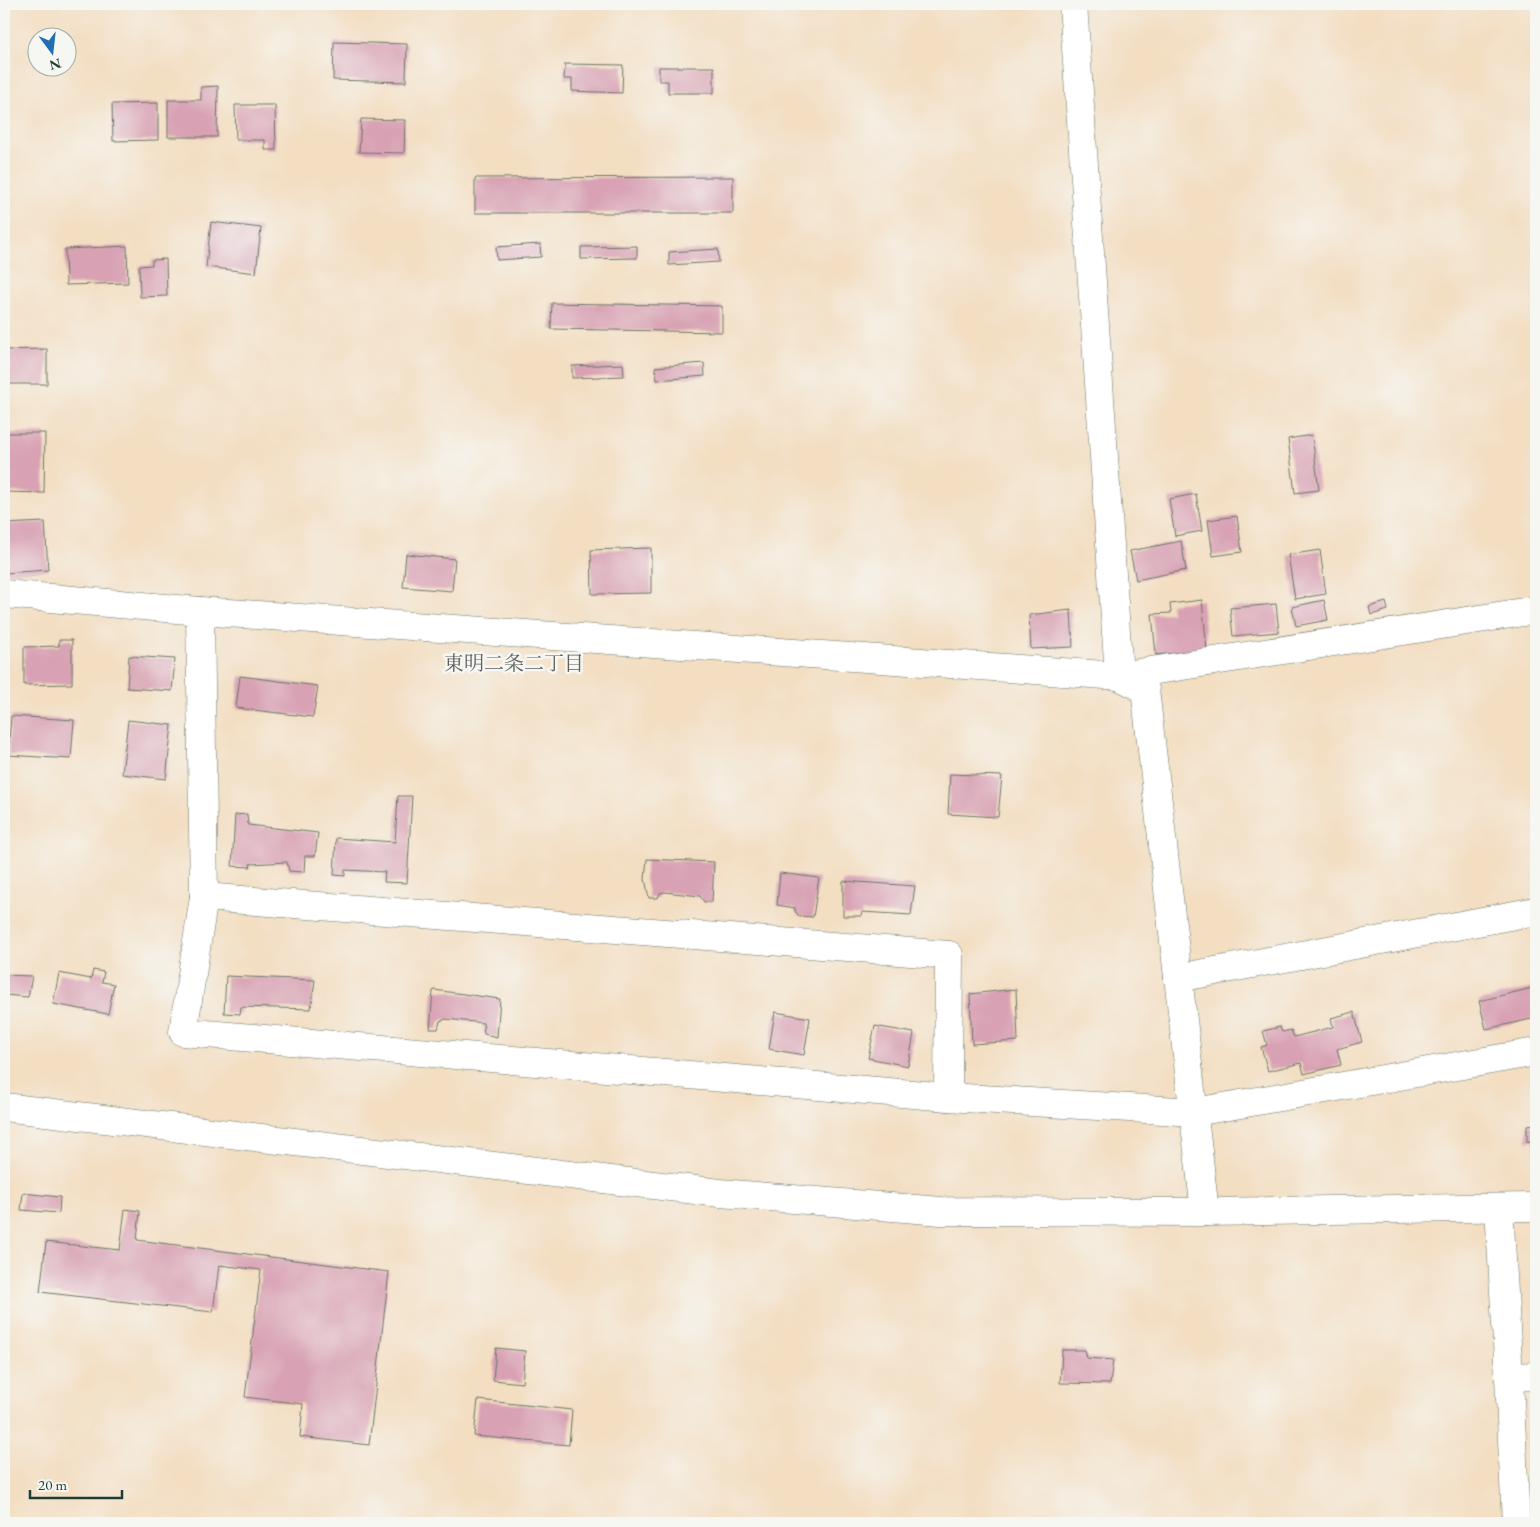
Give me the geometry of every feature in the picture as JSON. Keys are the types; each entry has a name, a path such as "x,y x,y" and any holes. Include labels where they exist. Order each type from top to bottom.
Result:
{"street":[{"path":"1074,4 1119,676"},
{"path":"4,594 200,611 1119,676 1536,610"},
{"path":"200,611 204,897 183,1032 948,1097 1195,1112 1536,1052"},
{"path":"1119,676 1145,689 1205,1212"},
{"path":"204,897 949,955 948,1097"},
{"path":"1178,978 1536,911"},
{"path":"4,1107 720,1193 941,1211 1205,1212 1536,1208"},
{"path":"1499,1208 1516,1523"},
{"path":"1509,1377 1536,1376"}],"building":[{"path":"334,42 407,44 406,82 333,80"},
{"path":"565,64 623,65 622,93 572,91 572,79 564,79"},
{"path":"659,67 714,67 714,93 668,93 668,81 659,81"},
{"path":"218,86 217,137 168,137 168,100 201,100 201,87"},
{"path":"158,103 158,140 113,141 112,104"},
{"path":"235,105 275,105 276,150 265,150 265,140 236,140"},
{"path":"361,119 405,120 404,153 359,152"},
{"path":"733,177 733,213 475,213 475,178"},
{"path":"211,222 261,228 256,273 206,267"},
{"path":"540,244 541,257 497,260 496,247"},
{"path":"127,246 128,283 66,285 65,249"},
{"path":"637,246 637,258 581,259 581,247"},
{"path":"718,249 719,262 669,265 669,252"},
{"path":"166,259 167,296 140,297 139,266 152,265 152,260"},
{"path":"552,303 722,306 722,332 551,329"},
{"path":"47,349 47,384 4,384 4,350"},
{"path":"704,363 705,376 657,380 655,367"},
{"path":"623,364 624,376 572,378 572,366"},
{"path":"4,433 45,433 44,493 4,492"},
{"path":"1312,435 1319,490 1295,493 1288,439"},
{"path":"1196,494 1202,531 1175,536 1169,499"},
{"path":"1237,516 1242,552 1213,556 1208,520"},
{"path":"45,522 48,570 4,573 4,524"},
{"path":"1181,541 1186,570 1136,580 1130,551"},
{"path":"651,548 651,593 592,594 591,550"},
{"path":"1320,550 1326,594 1295,599 1288,555"},
{"path":"406,554 455,559 452,591 403,587"},
{"path":"1202,600 1207,650 1156,655 1152,614 1171,613 1170,604"},
{"path":"1324,600 1328,620 1296,626 1292,607"},
{"path":"1386,602 1388,610 1371,615 1369,607"},
{"path":"1276,604 1279,632 1233,636 1230,608"},
{"path":"1071,610 1073,647 1031,649 1029,615"},
{"path":"59,640 72,640 72,684 24,685 24,647 59,646"},
{"path":"129,656 175,659 172,691 127,688"},
{"path":"240,676 318,686 313,717 236,708"},
{"path":"11,716 74,720 71,759 8,755"},
{"path":"128,720 172,725 166,779 122,774"},
{"path":"950,774 1002,776 998,817 948,814"},
{"path":"398,796 412,796 407,883 384,882 385,872 345,870 345,876 334,875 336,838 395,842"},
{"path":"247,814 248,825 318,833 315,856 305,856 304,872 289,871 287,862 250,864 251,867 232,866 235,815"},
{"path":"647,859 714,862 712,902 704,902 700,896 665,892 660,893 658,898 649,898 645,879"},
{"path":"780,873 819,878 813,917 799,916 795,908 777,905"},
{"path":"843,881 915,886 911,915 862,912 861,916 843,916"},
{"path":"93,970 104,972 102,982 114,984 108,1014 53,1004 59,973 91,979"},
{"path":"4,975 32,976 28,997 4,995"},
{"path":"226,976 315,980 311,1009 241,1007 240,1014 224,1013"},
{"path":"1536,987 1536,1018 1486,1029 1479,1001"},
{"path":"1016,989 1018,1041 972,1044 970,994"},
{"path":"434,990 500,999 497,1037 484,1034 483,1023 446,1019 440,1021 438,1029 430,1029"},
{"path":"775,1012 810,1018 804,1055 769,1049"},
{"path":"1354,1012 1362,1042 1337,1049 1341,1065 1304,1074 1301,1063 1268,1071 1261,1047 1267,1045 1263,1031 1280,1027 1282,1032 1291,1030 1294,1037 1333,1027 1331,1018"},
{"path":"875,1026 914,1033 908,1066 868,1058"},
{"path":"1536,1124 1536,1153 1532,1140 1527,1142 1527,1125"},
{"path":"23,1193 60,1197 59,1213 21,1210"},
{"path":"125,1209 140,1211 137,1240 389,1272 369,1445 300,1437 303,1404 245,1397 261,1270 219,1265 213,1312 40,1292 46,1242 120,1250"},
{"path":"496,1348 525,1351 522,1383 493,1380"},
{"path":"1062,1350 1085,1350 1087,1358 1113,1360 1110,1384 1060,1383"},
{"path":"478,1400 572,1410 569,1445 474,1436"}],"district":[{"name":"東明二条二丁目","path":"514,663"}]}
